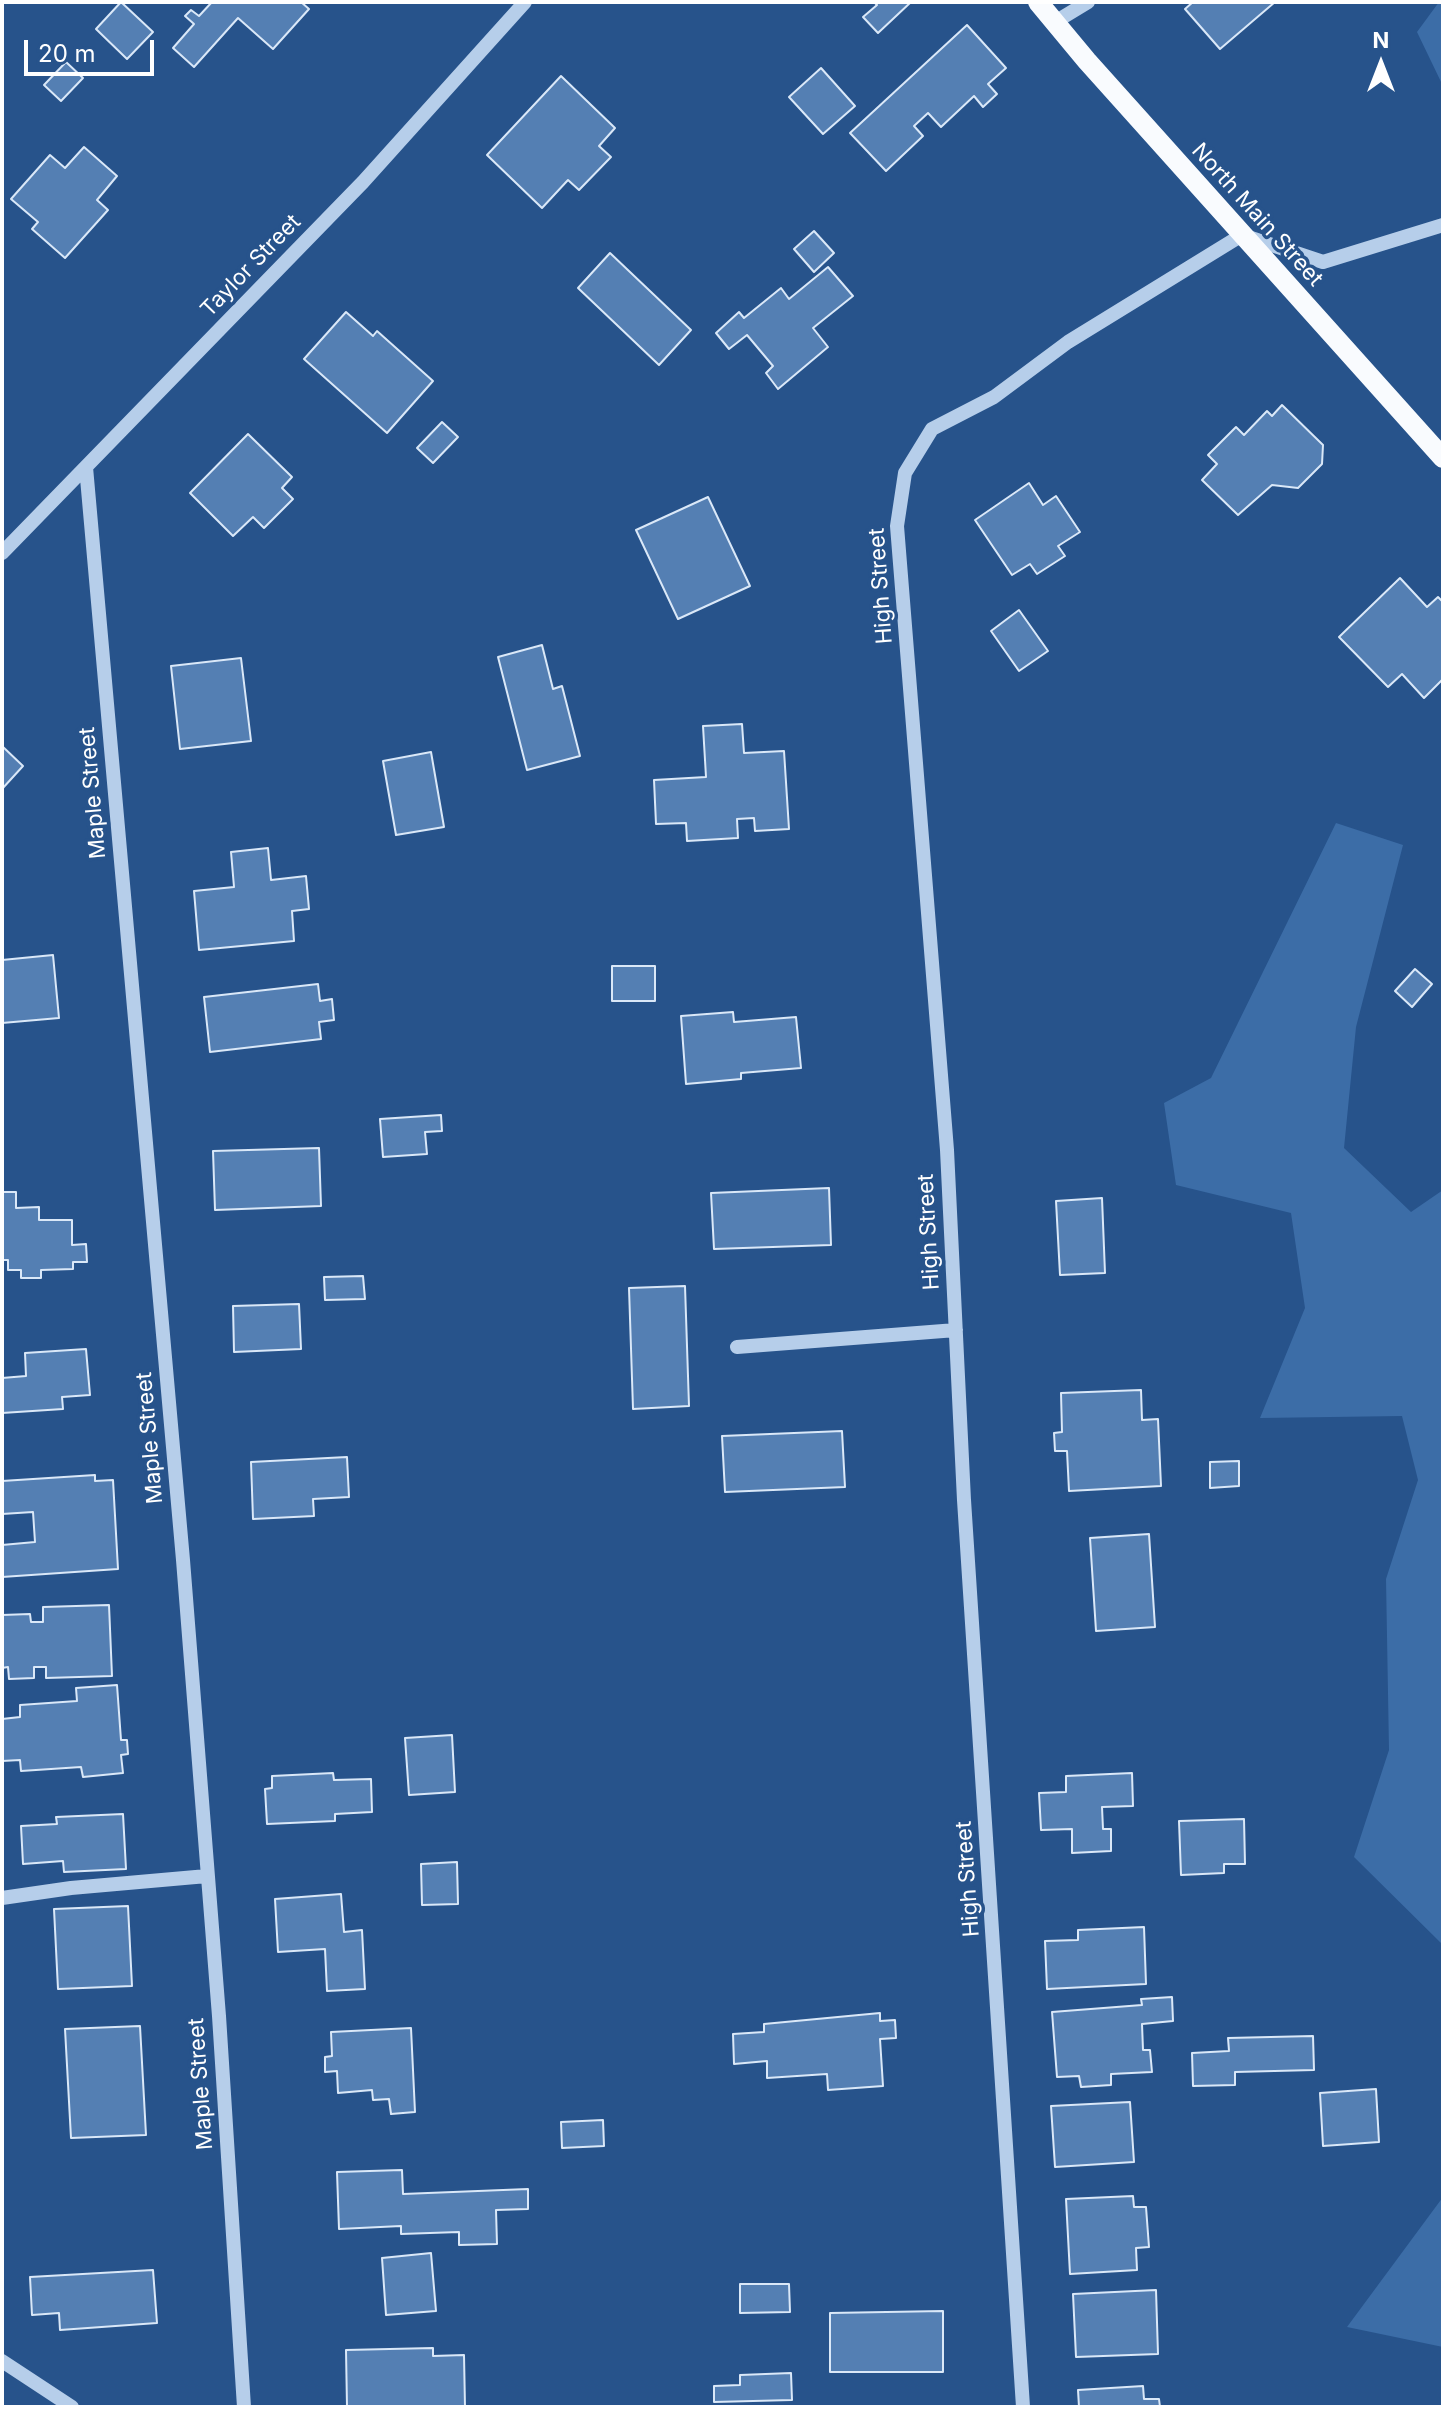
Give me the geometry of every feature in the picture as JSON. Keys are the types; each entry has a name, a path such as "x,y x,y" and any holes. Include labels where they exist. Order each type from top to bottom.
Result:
{"main road":[{"name":"North Main Street","path":"1038,2 1443,458"}],"street":[{"name":"Taylor Street","path":"2,553 363,182 525,2"},
{"path":"1055,22 1088,2"},
{"path":"1242,235 1323,262 1443,225"},
{"name":"High Street","path":"1023,2407 964,1500 947,1150 897,526 905,473 932,429 994,397 1068,342 1242,235"},
{"name":"Maple Street","path":"86,467 183,1560 219,2016 244,2407"},
{"path":"737,1347 956,1330"},
{"path":"2,1898 71,1888 207,1876"},
{"path":"2,2361 72,2407"}],"shaded area":[{"path":"1439,2 1443,2 1443,86 1417,32"},
{"path":"1336,823 1403,845 1356,1027 1344,1148 1411,1212 1443,1190 1443,1945 1354,1857 1389,1750 1386,1579 1418,1480 1402,1416 1260,1418 1305,1308 1291,1213 1176,1185 1164,1103 1211,1078"},
{"path":"1443,2197 1443,2347 1347,2327"}],"building":[{"path":"121,2 153,32 127,59 96,29"},
{"path":"212,2 301,2 309,9 273,49 238,18 194,67 173,48 194,24 185,16 191,10 199,16"},
{"path":"874,2 911,2 878,33 863,17 877,5"},
{"path":"1193,2 1275,2 1220,49 1185,9"},
{"path":"967,25 1006,68 988,84 997,94 983,107 974,96 941,127 928,113 914,126 923,136 886,171 850,133"},
{"path":"66,62 83,78 61,101 44,85"},
{"path":"821,68 855,106 823,134 789,97"},
{"path":"561,76 615,128 599,146 611,157 579,190 568,180 542,208 487,155"},
{"path":"84,147 117,176 97,200 108,210 65,258 32,229 38,222 11,199 50,155 65,168"},
{"path":"814,231 834,253 814,272 794,249"},
{"path":"610,253 691,330 659,365 578,288"},
{"path":"828,267 853,296 813,328 828,347 778,389 766,373 773,366 747,335 729,349 716,333 739,312 744,318 781,288 789,299"},
{"path":"346,312 373,336 377,331 433,381 387,433 304,359"},
{"path":"1282,405 1323,445 1322,464 1298,488 1272,485 1238,515 1202,480 1217,464 1208,455 1236,427 1244,435 1267,411 1272,416"},
{"path":"442,422 458,437 433,463 417,448"},
{"path":"248,434 292,477 282,488 293,499 264,528 253,517 233,536 190,493"},
{"path":"1029,483 1043,505 1056,496 1080,532 1058,546 1065,556 1037,574 1030,564 1012,575 975,520"},
{"path":"708,497 750,586 678,619 636,530"},
{"path":"1400,578 1427,607 1438,597 1443,602 1443,679 1424,698 1402,674 1388,687 1339,637"},
{"path":"1019,610 1048,651 1019,671 991,631"},
{"path":"542,645 553,689 562,686 580,756 527,770 498,657"},
{"path":"241,658 251,741 180,749 171,666"},
{"path":"742,724 744,753 784,751 789,829 755,831 754,818 737,819 738,838 687,841 686,823 656,824 654,780 706,777 703,726"},
{"path":"2,746 23,766 2,789"},
{"path":"431,752 444,827 396,835 383,761"},
{"path":"268,848 271,880 306,876 309,909 292,911 294,941 199,950 194,891 234,887 231,852"},
{"path":"53,955 59,1018 2,1023 2,960"},
{"path":"612,966 655,966 655,1001 612,1001"},
{"path":"1415,969 1432,984 1412,1007 1395,991"},
{"path":"318,984 320,1001 332,999 334,1020 319,1022 321,1039 210,1052 204,997"},
{"path":"733,1012 734,1022 796,1017 801,1068 741,1073 741,1079 686,1084 681,1016"},
{"path":"441,1115 442,1131 425,1132 427,1154 383,1157 380,1119"},
{"path":"319,1148 321,1206 215,1210 213,1151"},
{"path":"829,1188 831,1245 714,1249 711,1193"},
{"path":"2,1192 16,1192 16,1208 39,1207 39,1220 72,1220 72,1245 86,1244 87,1262 73,1262 73,1269 41,1270 41,1278 21,1278 21,1270 8,1270 8,1260 2,1260"},
{"path":"1102,1198 1105,1273 1060,1275 1056,1201"},
{"path":"363,1276 365,1299 325,1300 324,1277"},
{"path":"685,1286 689,1406 633,1409 629,1288"},
{"path":"299,1304 301,1349 234,1352 233,1306"},
{"path":"86,1349 90,1395 62,1397 63,1409 2,1413 2,1378 26,1376 25,1353"},
{"path":"1141,1390 1142,1420 1158,1419 1161,1486 1069,1491 1067,1451 1055,1451 1054,1433 1062,1432 1061,1393"},
{"path":"842,1431 845,1487 725,1492 722,1436"},
{"path":"347,1457 349,1497 313,1499 314,1516 253,1519 251,1462"},
{"path":"1239,1461 1239,1486 1210,1488 1210,1462"},
{"path":"95,1475 95,1481 113,1480 118,1569 2,1577 2,1545 35,1542 33,1512 2,1514 2,1481"},
{"path":"1149,1534 1155,1627 1096,1631 1090,1538"},
{"path":"109,1605 112,1676 46,1678 46,1667 34,1667 34,1678 9,1679 8,1667 2,1668 2,1615 30,1614 31,1622 43,1622 43,1607"},
{"path":"117,1685 121,1740 127,1740 128,1754 121,1755 123,1773 83,1777 81,1767 21,1771 20,1760 2,1761 2,1719 20,1717 20,1705 77,1701 76,1688"},
{"path":"452,1735 455,1792 409,1795 405,1738"},
{"path":"333,1773 334,1780 371,1779 372,1812 335,1814 335,1821 267,1824 265,1789 272,1788 272,1776"},
{"path":"1132,1773 1133,1806 1102,1807 1103,1829 1111,1829 1111,1851 1072,1853 1072,1829 1041,1830 1039,1793 1066,1792 1066,1776"},
{"path":"123,1814 126,1869 64,1872 63,1861 23,1864 21,1826 57,1824 56,1817"},
{"path":"1244,1819 1245,1864 1224,1864 1224,1873 1181,1875 1179,1821"},
{"path":"457,1862 458,1904 422,1905 421,1864"},
{"path":"341,1894 344,1932 362,1930 365,1989 327,1991 325,1949 278,1952 275,1899"},
{"path":"128,1906 132,1986 58,1989 54,1909"},
{"path":"1144,1927 1146,1984 1047,1989 1045,1941 1078,1940 1078,1930"},
{"path":"1172,1997 1173,2021 1142,2024 1143,2050 1150,2050 1152,2072 1111,2074 1111,2085 1081,2087 1079,2076 1057,2077 1052,2012 1142,2005 1141,1999"},
{"path":"880,2013 880,2021 895,2020 896,2038 880,2039 883,2086 828,2090 827,2074 767,2078 767,2061 734,2064 733,2034 764,2032 764,2024"},
{"path":"140,2026 146,2135 71,2138 65,2029"},
{"path":"411,2028 415,2112 391,2114 389,2099 373,2100 372,2090 338,2093 337,2071 325,2072 325,2057 332,2056 331,2032"},
{"path":"1313,2036 1314,2070 1235,2072 1235,2085 1193,2086 1192,2053 1229,2051 1228,2038"},
{"path":"1376,2089 1379,2142 1323,2146 1320,2093"},
{"path":"1130,2102 1134,2162 1055,2167 1051,2106"},
{"path":"603,2120 604,2146 562,2148 561,2122"},
{"path":"402,2170 403,2194 528,2189 528,2209 496,2210 497,2244 459,2245 459,2232 401,2234 401,2226 339,2229 337,2172"},
{"path":"1133,2196 1134,2207 1146,2207 1149,2247 1136,2248 1137,2270 1070,2274 1066,2199"},
{"path":"431,2253 436,2311 386,2315 382,2258"},
{"path":"153,2270 157,2323 60,2330 59,2313 32,2315 30,2277"},
{"path":"740,2284 789,2284 790,2312 740,2313"},
{"path":"1156,2290 1158,2354 1076,2357 1073,2294"},
{"path":"943,2311 943,2372 830,2372 830,2313"},
{"path":"433,2348 433,2356 464,2355 465,2407 347,2407 346,2350"},
{"path":"791,2373 792,2400 714,2402 714,2386 740,2385 740,2375"},
{"path":"1143,2386 1144,2399 1159,2399 1160,2407 1079,2407 1078,2390"}]}
